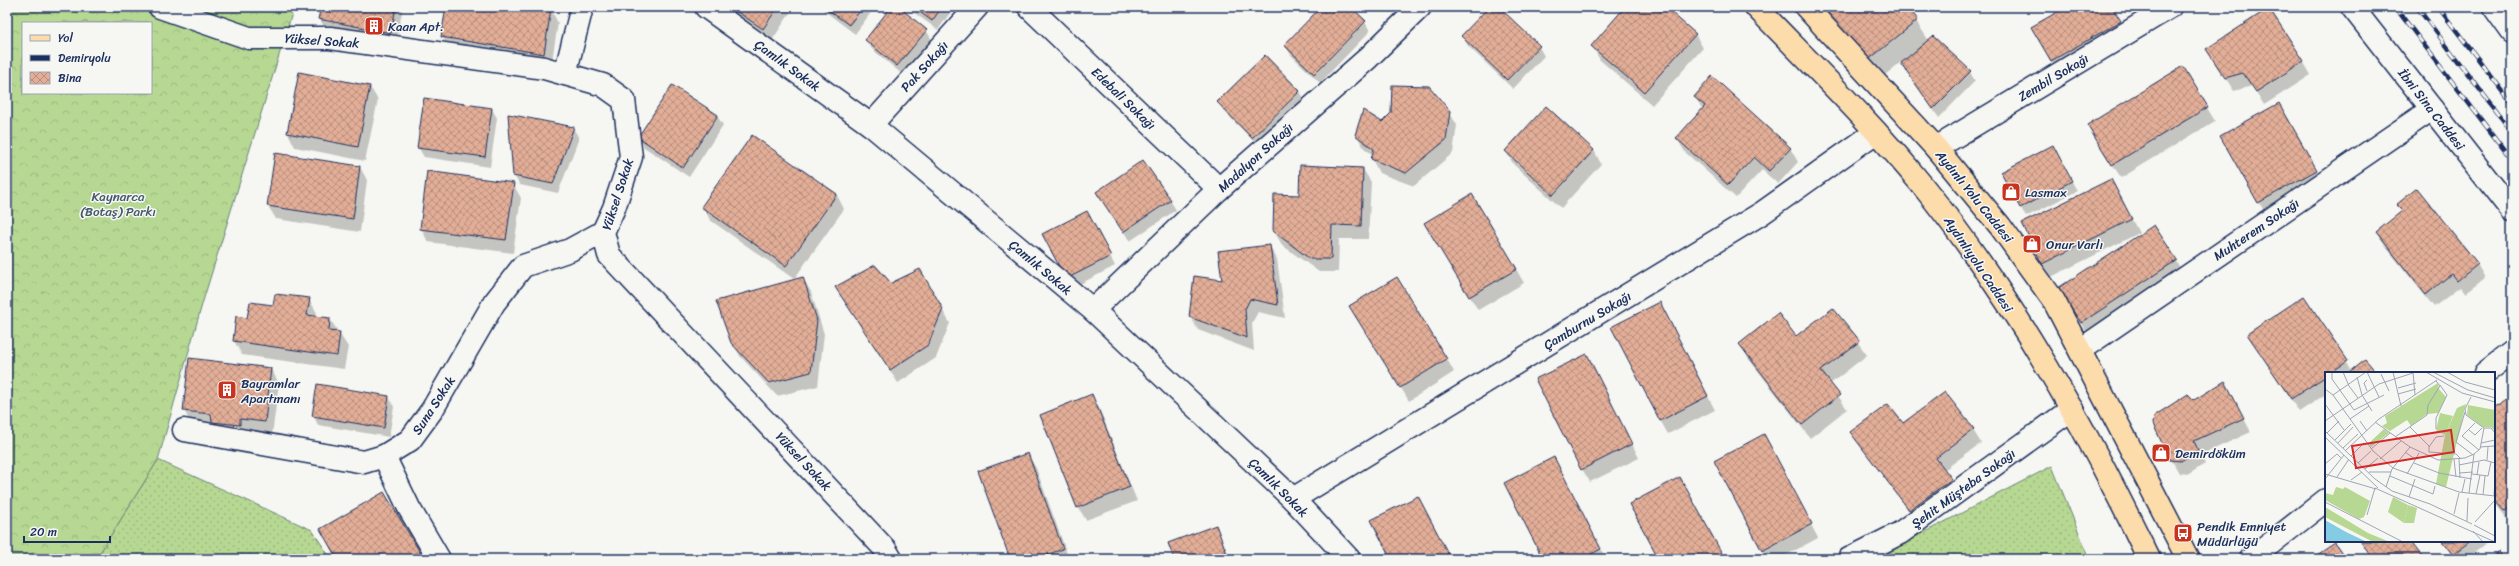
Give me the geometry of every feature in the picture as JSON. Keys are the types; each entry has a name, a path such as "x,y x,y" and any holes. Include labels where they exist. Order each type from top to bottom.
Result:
{"main road":[{"name":"Aydınlıyolu Caddesi","path":"1756,7 1876,132 1922,185 1965,241 2072,409 2150,559"},
{"name":"Aydınlı Yolu Caddesi","path":"1806,7 1936,148 2000,226 2054,301 2188,559"}],"street":[{"name":"Yüksel Sokak","path":"160,7 249,38 330,38 544,68 603,85 624,100 631,157 603,232 609,255 767,421 885,550 891,559"},
{"path":"565,74 582,7"},
{"name":"Çamlık Sokak","path":"706,7 871,125 1093,310 1292,499 1349,559"},
{"name":"Pak Sokağı","path":"871,125 977,7"},
{"name":"Edebali Sokağı","path":"1030,7 1219,189"},
{"name":"Madalyon Sokağı","path":"1093,310 1219,189 1368,58 1420,7"},
{"name":"Zembil Sokağı","path":"1936,148 2170,7"},
{"name":"İbni Sina Caddesi","path":"2352,7 2512,211"},
{"path":"2494,7 2512,32"},
{"name":"Muhterem Sokağı","path":"2080,350 2432,109"},
{"name":"Çamburnu Sokağı","path":"1292,499 1762,213 1876,132"},
{"name":"Suna Sokak","path":"184,430 364,462 384,456 410,440 432,410 494,303 523,266 570,250 603,232"},
{"path":"2486,372 2512,352"},
{"name":"Şehit Müşteba Sokağı","path":"1849,559 1900,533 2072,409"},
{"path":"384,456 409,508 439,559"},
{"path":"2251,559 2325,501"}],"green space":[{"name":"Kaynarca (Botaş) Parkı","path":"7,7 294,7 203,301 158,460 96,559 7,559"},
{"path":"158,460 312,530 331,559 96,559"},
{"path":"2052,466 2087,553 2079,559 1873,559"}],"building":[{"name":"Kaan Apt.","path":"321,7 396,7 391,33 318,19"},
{"path":"446,7 551,8 544,54 441,37"},
{"path":"730,7 778,7 763,29"},
{"path":"824,7 863,7 849,25"},
{"path":"891,7 899,7 927,30 897,66 865,40"},
{"path":"913,7 942,7 932,21"},
{"path":"1321,7 1351,7 1366,21 1314,74 1284,45"},
{"path":"1489,7 1499,7 1540,46 1507,80 1461,36"},
{"path":"1625,7 1665,7 1696,34 1644,92 1591,46"},
{"path":"1815,7 1908,7 1918,20 1862,65"},
{"path":"2066,7 2112,7 2121,21 2051,61 2031,27"},
{"path":"2269,8 2304,61 2256,92 2243,73 2225,78 2206,49"},
{"path":"1933,36 1971,71 1933,109 1901,63"},
{"path":"1265,55 1300,91 1252,138 1217,102"},
{"path":"2183,66 2208,107 2112,165 2087,125"},
{"path":"299,72 370,86 358,147 287,133"},
{"path":"1712,76 1791,148 1769,171 1754,157 1728,185 1676,138 1705,106 1694,97"},
{"path":"672,85 718,115 683,168 638,137"},
{"path":"1392,85 1429,86 1450,111 1446,140 1406,173 1371,159 1374,149 1355,135 1363,110 1382,122 1391,113"},
{"path":"424,98 492,108 485,157 417,148"},
{"path":"2279,103 2317,170 2258,203 2220,136"},
{"path":"1546,106 1594,150 1553,195 1505,151"},
{"path":"508,114 574,127 553,184 513,176"},
{"path":"752,135 837,194 786,266 701,207"},
{"path":"2053,145 2072,181 2020,208 2001,172"},
{"path":"275,153 360,166 353,219 267,206"},
{"path":"1143,160 1171,200 1123,232 1096,192"},
{"path":"1300,165 1363,168 1361,226 1332,225 1331,259 1310,259 1273,231 1274,194 1299,195"},
{"path":"427,171 514,183 506,240 420,229"},
{"path":"2111,179 2132,219 2042,264 2022,223"},
{"path":"2417,188 2478,264 2457,281 2451,274 2426,295 2376,232 2402,211 2396,205"},
{"path":"1472,194 1517,269 1469,297 1424,223"},
{"path":"1087,211 1111,256 1066,279 1042,234"},
{"path":"2154,225 2177,260 2081,323 2058,288"},
{"path":"1270,245 1278,305 1250,299 1245,309 1247,338 1189,317 1194,276 1222,280 1218,251"},
{"path":"875,265 891,283 920,269 943,309 928,345 890,370 835,287"},
{"path":"803,277 817,320 811,372 769,383 731,343 716,301"},
{"path":"1397,277 1447,359 1400,388 1349,306"},
{"path":"275,294 310,298 307,315 330,318 329,331 340,332 337,356 233,341 236,316 247,318 250,302 273,305"},
{"path":"2304,296 2348,361 2332,372 2325,372 2325,377 2291,399 2247,334"},
{"path":"1660,302 1708,396 1660,421 1611,327"},
{"path":"1833,308 1860,341 1821,371 1840,395 1802,425 1739,344 1778,313 1796,336"},
{"path":"1587,354 1632,444 1581,470 1535,379"},
{"name":"Bayramlar Apartmanı","path":"189,358 271,368 265,422 240,419 240,425 212,422 211,414 183,411"},
{"path":"2365,359 2376,372 2349,372"},
{"path":"2225,381 2244,418 2194,441 2198,450 2181,461 2170,460 2153,424 2154,416 2188,394 2194,400"},
{"path":"317,384 389,396 384,428 312,416"},
{"path":"1945,392 1974,429 1936,458 1952,479 1909,510 1850,432 1888,404 1903,423"},
{"path":"1092,394 1130,487 1077,508 1040,415"},
{"path":"2512,394 2512,506 2504,512 2495,501 2495,408"},
{"path":"1764,434 1812,524 1762,551 1714,461"},
{"path":"1028,453 1063,549 1035,559 1010,559 978,471"},
{"path":"1554,457 1601,549 1582,559 1543,559 1504,483"},
{"path":"1680,477 1725,559 1659,559 1629,504"},
{"path":"384,492 424,559 337,559 320,529"},
{"path":"1418,496 1451,559 1391,559 1371,520"},
{"path":"1216,525 1229,559 1174,559 1168,543"},
{"path":"2361,542 2411,542 2424,559 2374,559"},
{"path":"2443,542 2471,542 2453,555"},
{"path":"2335,543 2346,559 2311,559"},
{"path":"2499,552 2504,559 2489,559"}],"railway":[{"path":"2395,7 2512,160"},
{"path":"2417,7 2512,132"},
{"path":"2438,7 2512,103"}],"place":[{"name":"Kaan Apt.","path":"374,26"},
{"name":"Lasmax","path":"2011,192"},
{"name":"Onur Varlı","path":"2032,244"},
{"name":"Bayramlar Apartmanı","path":"227,390"},
{"name":"Demirdöküm","path":"2161,453"},
{"name":"Pendik Emniyet Müdürlüğü","path":"2183,533"}]}
